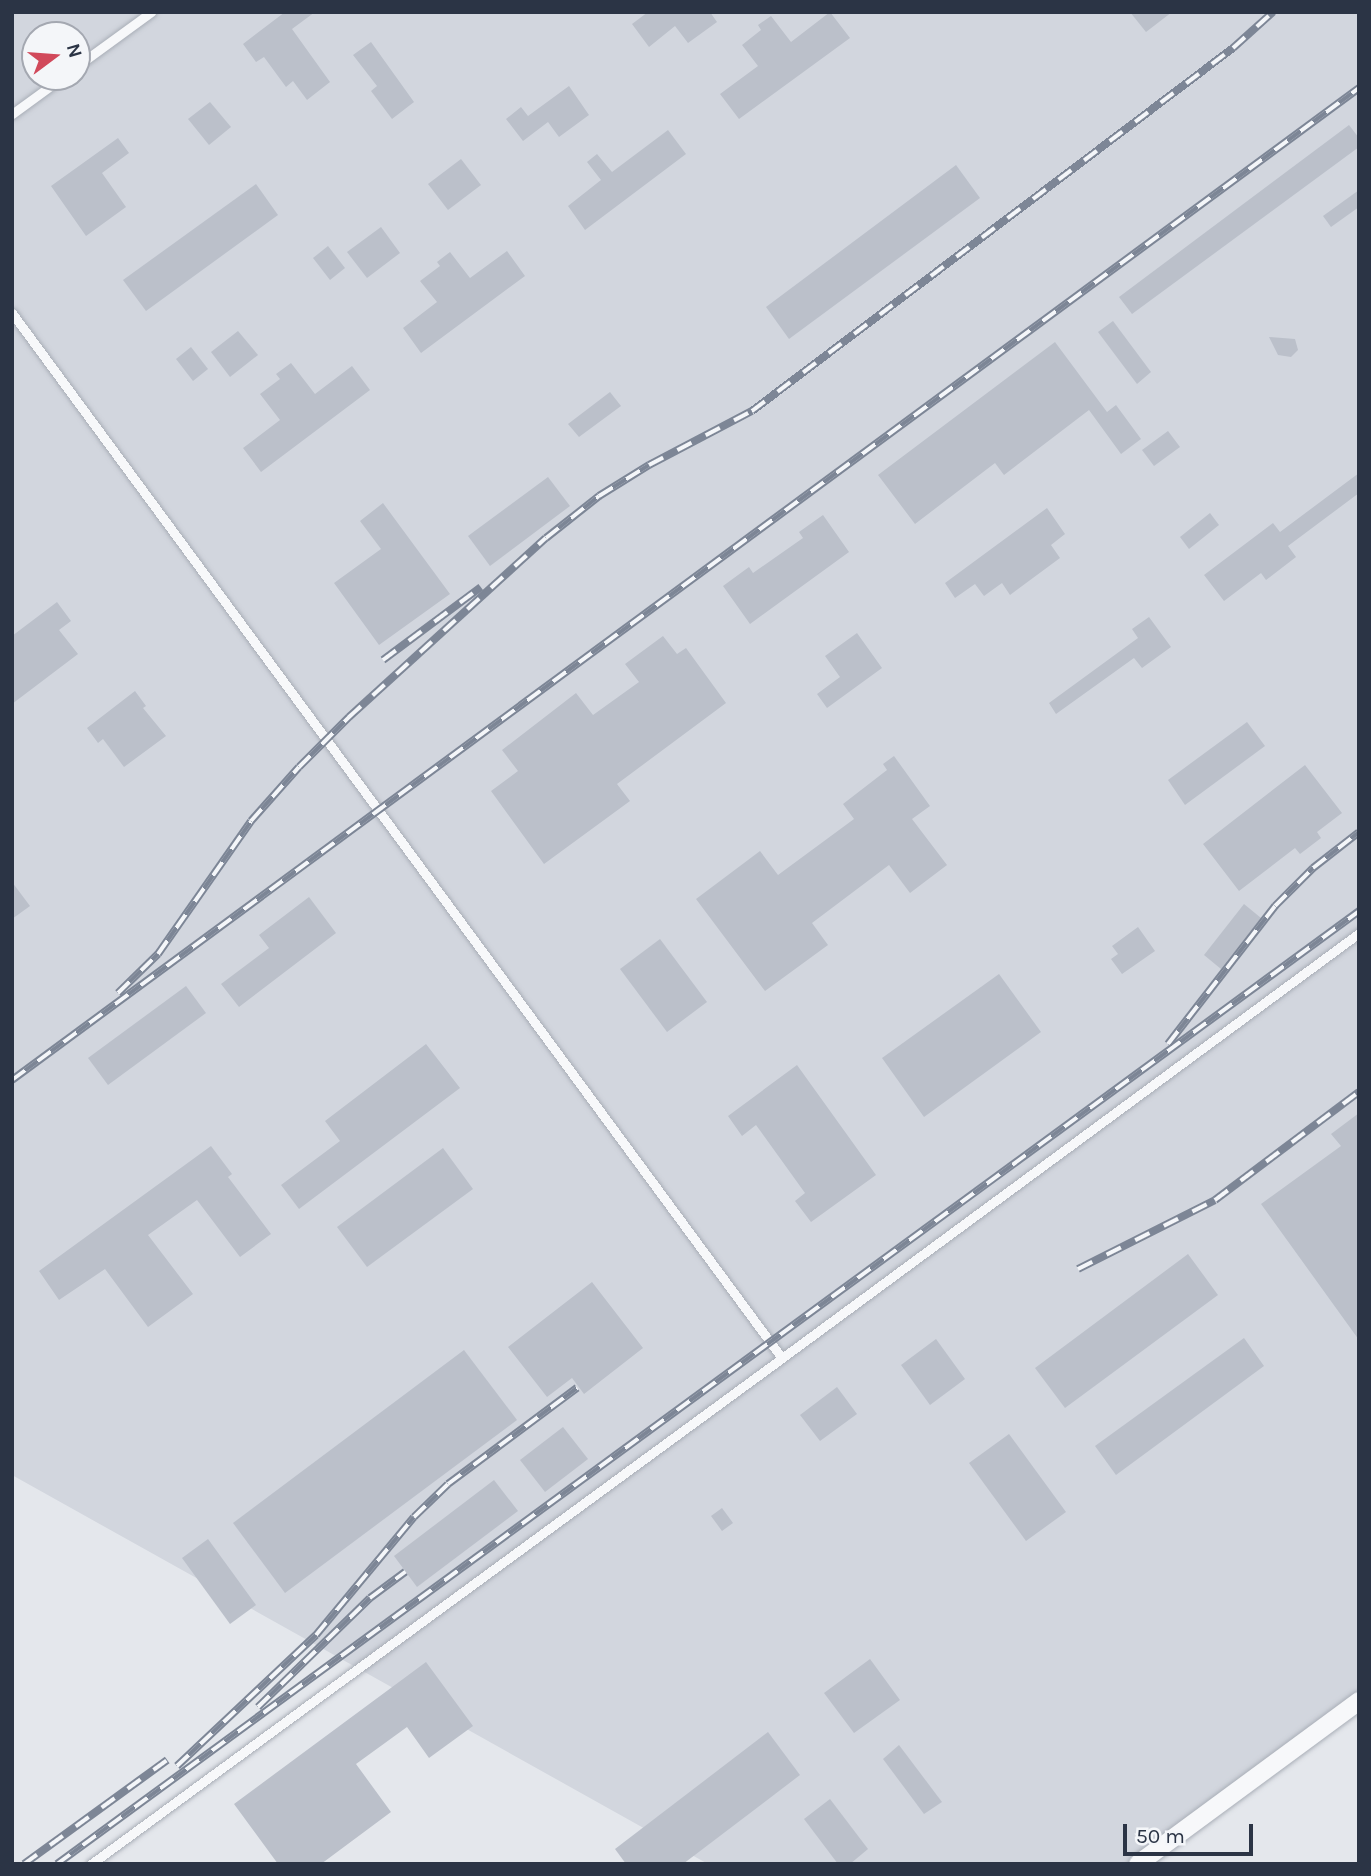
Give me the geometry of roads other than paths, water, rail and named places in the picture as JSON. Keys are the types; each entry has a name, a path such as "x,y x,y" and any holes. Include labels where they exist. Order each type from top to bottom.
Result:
{"street":[{"path":"1138,1864 1359,1702"}],"lane":[{"path":"91,56 151,12"},
{"path":"12,114 44,91"},
{"path":"12,313 782,1359"},
{"path":"91,1864 1359,933"}],"railway":[{"path":"118,993 158,954 251,821 299,767 349,717 546,538 599,496 649,465 752,411 1233,48 1273,12"},
{"path":"12,1080 1359,88"},
{"path":"383,660 481,587"},
{"path":"1168,1044 1275,906 1313,868 1359,832"},
{"path":"57,1864 1359,911"},
{"path":"1078,1269 1215,1200 1359,1092"},
{"path":"177,1766 316,1635 414,1517 448,1484 577,1388"},
{"path":"258,1707 370,1598 405,1572"},
{"path":"24,1864 167,1760"}]}
